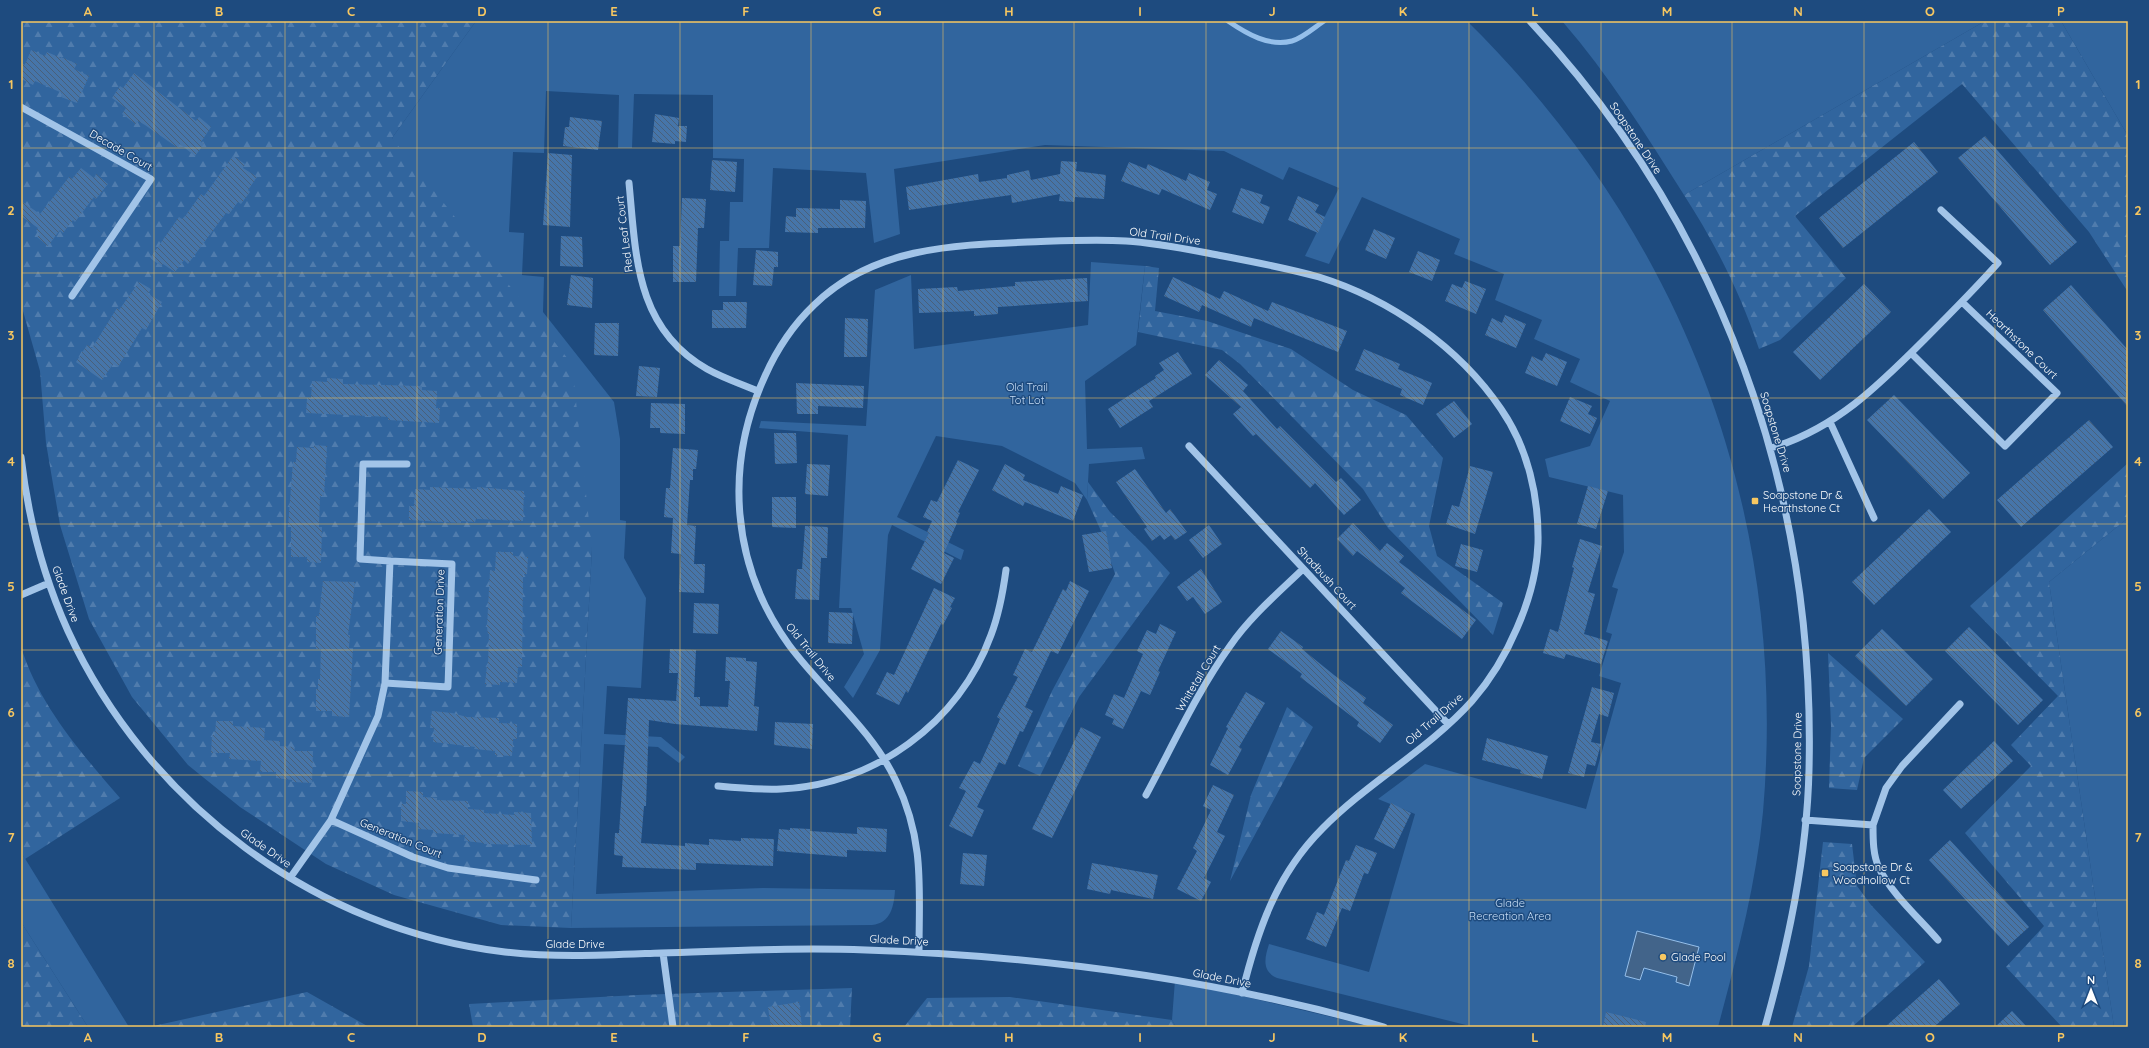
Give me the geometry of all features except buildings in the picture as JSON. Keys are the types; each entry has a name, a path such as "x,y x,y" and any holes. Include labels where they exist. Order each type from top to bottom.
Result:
{"street":[{"name":"Soapstone Drive","path":"1530,21 1578,76 1618,128 1655,184 1714,295 1739,354 1771,448 1794,549 1806,646 1809,772 1805,820 1789,929 1765,1027"},
{"name":"Decade Court","path":"21,107 151,179 72,296"},
{"name":"Red Leaf Court","path":"629,183 636,261 644,294 654,315 669,337 686,354 701,365 722,376 758,391"},
{"path":"1771,448 1795,441 1830,422 1858,403 1911,353 1962,302 1998,263 1941,210"},
{"name":"Old Trail Drive","path":"920,952 920,875 917,843 909,813 897,783 885,760 793,650 774,624 758,591 747,562 740,528 738,496 740,460 747,423 758,391 787,334 813,306 832,289 871,266 910,253 945,247 1082,240 1125,241 1166,245 1283,268 1322,278 1356,291 1390,308 1423,329 1453,354 1480,381 1502,409 1515,432 1526,458 1538,518 1538,551 1533,584 1524,613 1509,647 1492,675 1471,702 1448,724 1333,819 1304,850 1284,879 1267,910 1254,943 1242,993"},
{"name":"Hearthstone Court","path":"1911,353 2005,446 2057,393 1962,302"},
{"path":"1830,422 1874,518"},
{"name":"Shadbush Court","path":"1189,446 1448,724"},
{"name":"Glade Drive","path":"21,458 26,498 49,583 67,629 88,671 114,713 142,750 173,785 208,818 240,845 290,878 362,914 410,932 454,943 502,952 548,956 801,949 920,952 995,956 1086,966 1175,980 1242,993 1384,1027"},
{"path":"290,878 331,820 378,716 385,683 390,561 360,559 363,464 407,464"},
{"name":"Generation Drive","path":"385,683 448,687 452,564 390,561"},
{"name":"Whitetail Court","path":"1146,795 1207,679 1230,645 1255,616 1303,569"},
{"path":"718,786 749,789 782,789 816,784 846,776 885,760 911,743 938,719 976,668 991,636 1001,602 1006,570"},
{"path":"21,595 49,583"},
{"path":"1938,940 1890,886 1879,868 1874,850 1873,825 1886,788 1902,766 1960,704"},
{"name":"Generation Court","path":"331,820 414,857 448,868 536,880"},
{"path":"1805,820 1873,825"},
{"path":"663,953 673,1027"}],"green space":[{"path":"21,21 476,21 392,138 572,364 592,549 571,928 501,925 394,895 326,864 240,807 188,765 132,697 89,619 60,525 46,443 40,371 21,304"},
{"name":"Glade Recreation Area","path":"476,21 1467,21 1543,103 1608,191 1662,285 1705,383 1737,485 1758,591 1767,700 1763,812 1756,866 1739,947 1718,1027 1474,1027 1277,978 1268,972 1266,968 1266,954 1269,944 1369,972 1415,814 1378,799 1425,764 1586,809 1621,683 1599,676 1612,634 1606,632 1618,589 1612,587 1624,552 1623,495 1549,477 1545,459 1590,446 1610,401 1570,382 1580,359 1534,339 1542,320 1495,300 1504,274 1454,254 1460,239 1362,197 1329,264 1305,256 1339,188 1289,167 1283,180 1224,151 1045,145 894,169 900,234 874,243 866,173 773,168 769,248 738,248 736,296 719,296 720,241 729,241 730,202 743,202 744,159 713,158 713,95 634,94 632,148 618,148 619,95 546,91 544,153 513,152 509,232 524,233 522,275 544,277 543,312 614,402 620,439 620,520 626,521 624,558 646,598 641,688 607,686 604,734 661,737 685,757 679,763 658,747 604,744 596,894 763,888 895,890 894,902 887,917 878,924 872,925 571,928 592,549 392,138"},
{"path":"1562,21 1985,21 1684,195 1611,84"},
{"path":"1985,21 2061,21 2128,136 2128,292 2089,232 1962,84 1795,216 1846,278 1780,340 1759,349 1736,289 1717,250 1684,195"},
{"path":"2061,21 2128,21 2128,136"},
{"name":"Old Trail Tot Lot","path":"1091,262 1145,266 1136,345 1085,381 1087,449 1142,447 1145,459 1089,464 1087,500 1075,483 1002,446 936,436 897,517 964,550 961,560 892,525 888,535 880,650 853,698 844,687 864,654 851,608 839,608 848,435 759,428 761,421 866,426 875,290 911,275 914,349 1088,325"},
{"path":"1145,266 1159,268 1155,311 1207,321 1291,349 1353,390 1406,415 1443,458 1429,526 1437,556 1503,603 1493,635 1388,528 1363,489 1240,364 1222,350 1138,332"},
{"path":"2128,463 2128,518 2049,582 2114,1027 2062,1027 2006,967 2044,926 1965,833 2031,766 2011,745 2058,696 1970,606"},
{"path":"1088,482 1110,512 1170,573 1079,697 1040,776 1018,766 1052,691 1115,574 1101,531 1087,500"},
{"path":"2128,518 2128,1027 2114,1027 2049,582"},
{"path":"21,647 29,668 50,708 76,746 120,798 25,859 21,852"},
{"path":"1828,653 1903,719 1864,758 1857,790 1829,788 1831,726"},
{"path":"1287,707 1313,727 1230,881 1251,795"},
{"path":"1823,842 1852,844 1857,886 1871,905 1925,962 1852,1027 1792,1027 1809,966"},
{"path":"21,852 129,1027 88,1027 21,922"},
{"path":"21,922 88,1027 21,1027"},
{"path":"1175,980 1374,1027 1176,1027 1172,1020"},
{"path":"852,988 850,1027 473,1027 469,1004 637,995"},
{"path":"307,992 369,1027 149,1027"},
{"path":"1010,997 1172,1020 1176,1027 904,1027 927,998"}],"shaded area":[{"name":"Glade Pool","path":"1637,931 1699,947 1689,986 1676,982 1677,977 1644,968 1640,980 1625,976"}],"waterway":[{"path":"1228,21 1251,35 1267,41 1275,42 1292,41 1309,32 1324,21"}],"place":[{"name":"Soapstone Dr & Hearthstone Ct","path":"1755,501"},
{"name":"Soapstone Dr & Woodhollow Ct","path":"1825,873"},
{"name":"Glade Pool","path":"1663,957"}]}
